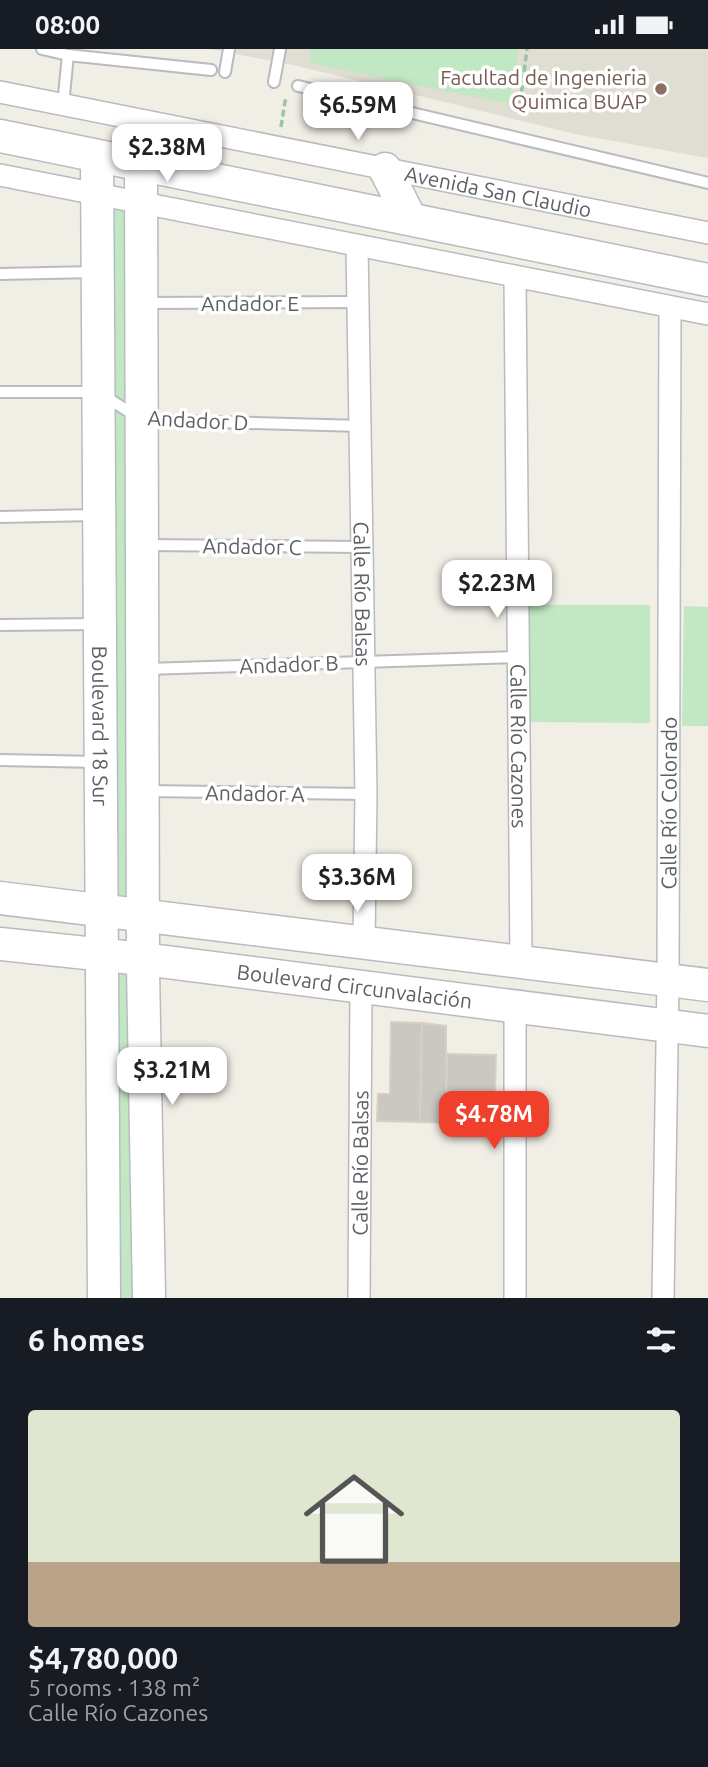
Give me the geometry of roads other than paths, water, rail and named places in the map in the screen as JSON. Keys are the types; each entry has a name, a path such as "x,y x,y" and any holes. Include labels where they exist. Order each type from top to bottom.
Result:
{"street":[{"name":"Avenida San Claudio","path":"0,92 708,233"},
{"name":"Avenida San Claudio","path":"0,136 698,275"},
{"name":"Boulevard 18 Sur","path":"97,156 104,1298"},
{"name":"Boulevard 18 Sur","path":"141,164 143,959 149,1298"},
{"path":"386,169 410,218"},
{"path":"0,175 708,314"},
{"name":"Calle Río Balsas","path":"357,246 366,795 364,941"},
{"name":"Calle Río Cazones","path":"515,277 521,961"},
{"name":"Calle Río Colorado","path":"663,1298 665,1026 668,981 670,308"},
{"name":"Boulevard Circunvalación","path":"0,898 708,985"},
{"name":"Boulevard Circunvalación","path":"0,944 143,959 708,1031"},
{"name":"Calle Río Balsas","path":"359,1298 361,987"},
{"path":"515,1005 515,1298"}],"lane":[{"path":"42,49 68,55 211,70"},
{"path":"225,72 229,49"},
{"path":"274,82 280,49"},
{"path":"63,105 68,55"},
{"path":"298,86 708,183"},
{"path":"0,274 97,272"},
{"name":"Andador E","path":"142,303 359,302"},
{"path":"0,392 98,392"},
{"name":"Andador D","path":"98,392 142,420 361,426"},
{"path":"0,517 98,515"},
{"name":"Andador C","path":"142,545 362,547"},
{"path":"0,625 98,624"},
{"name":"Andador B","path":"143,669 518,657"},
{"path":"0,760 99,762"},
{"name":"Andador A","path":"143,791 366,795"}],"place":[{"name":"Facultad de Ingenieria Quimica BUAP","path":"661,89"}]}
